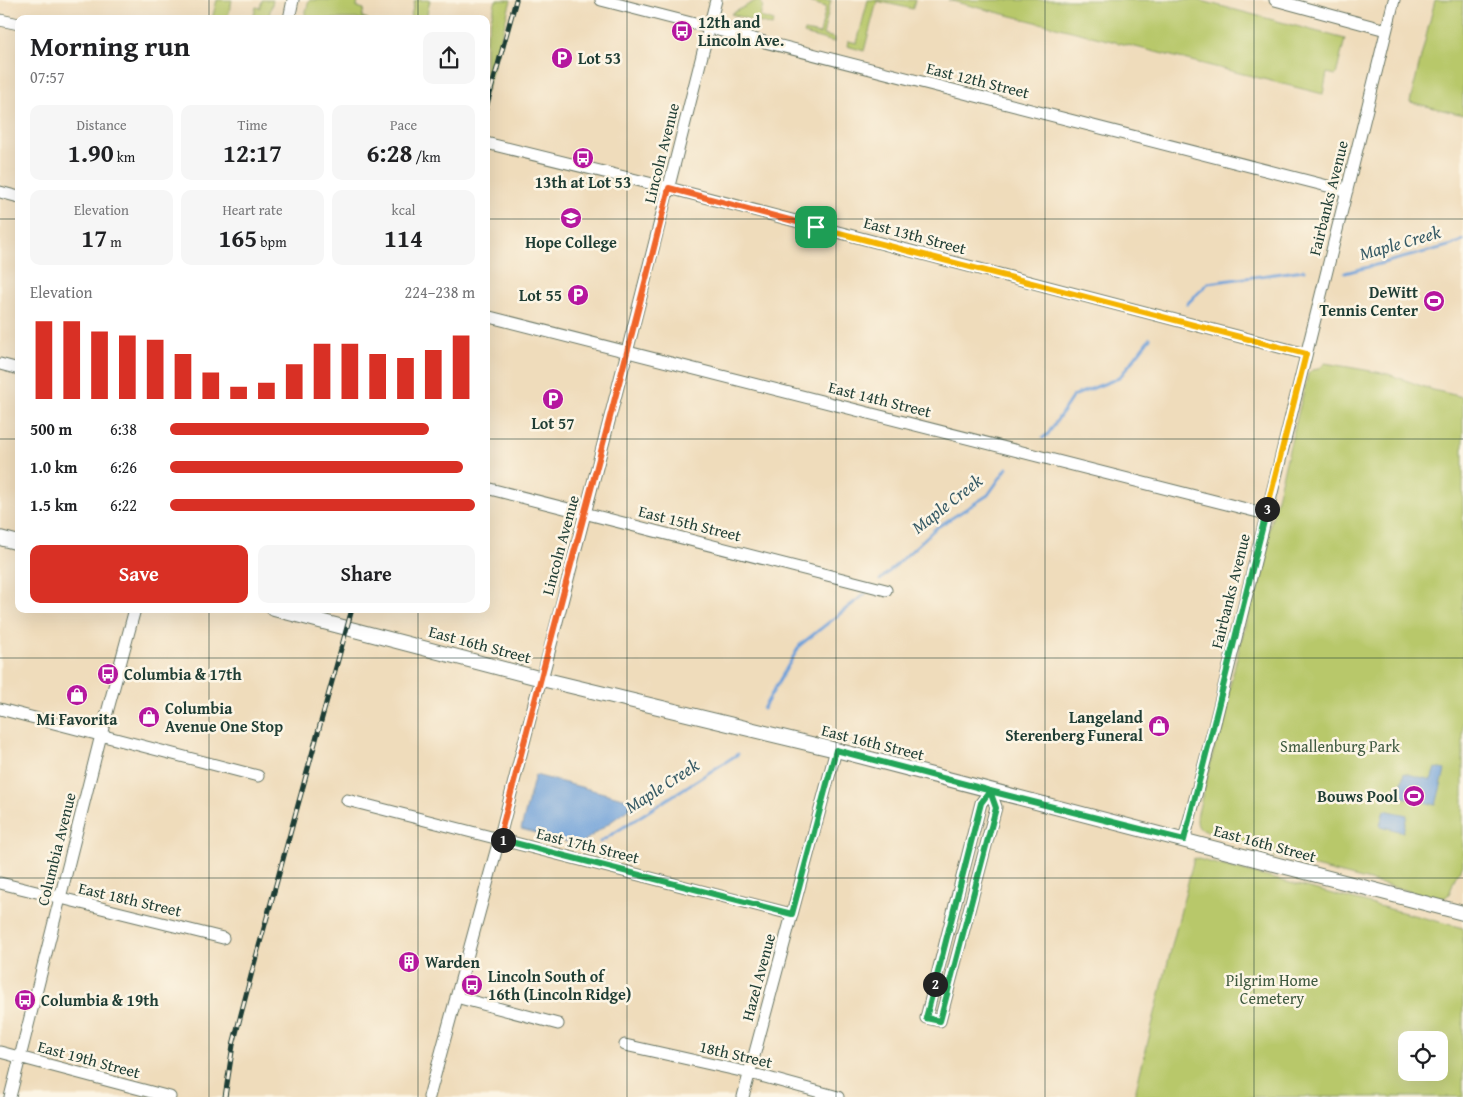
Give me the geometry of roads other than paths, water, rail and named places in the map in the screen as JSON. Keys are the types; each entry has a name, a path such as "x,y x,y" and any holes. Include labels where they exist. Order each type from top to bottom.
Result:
{"main road":[{"path":"0,538 15,542"},
{"name":"East 16th Street","path":"289,613 542,679 836,750 1463,913"}],"street":[{"path":"289,15 293,0"},
{"name":"East 12th Street","path":"601,0 1347,191"},
{"name":"Lincoln Avenue","path":"429,1097 542,679 716,0"},
{"path":"1275,0 1386,30"},
{"name":"Fairbanks Avenue","path":"1184,840 1394,0"},
{"path":"0,20 15,23"},
{"name":"East 13th Street","path":"490,144 669,188 1306,354"},
{"path":"0,192 15,196"},
{"name":"East 14th Street","path":"490,317 1266,514"},
{"path":"0,364 15,368"},
{"name":"East 15th Street","path":"490,489 886,590"},
{"name":"Columbia Avenue","path":"10,1097 134,613"},
{"path":"0,709 258,776"},
{"name":"Hazel Avenue","path":"743,1097 836,750"},
{"path":"990,791 996,808 940,1021 926,1018 981,803 990,791"},
{"name":"East 17th Street","path":"347,800 792,914"},
{"name":"East 18th Street","path":"0,883 223,938"},
{"path":"456,997 558,1024"},
{"name":"18th Street","path":"625,1045 838,1097"},
{"name":"East 19th Street","path":"0,1052 170,1097"}],"water":[{"path":"1435,768 1445,770 1436,805 1399,796 1404,773 1431,780"},
{"path":"535,775 638,802 579,845 521,829"},
{"path":"1384,810 1407,815 1403,832 1380,826"}],"waterway":[{"name":"Maple Creek","path":"1345,273 1452,245 1463,240"},
{"name":"Maple Creek","path":"1187,304 1208,283 1304,270"},
{"name":"Maple Creek","path":"1043,438 1048,434 1073,396 1119,378 1150,338"},
{"name":"Maple Creek","path":"880,580 936,528 988,495 1007,468"},
{"name":"Maple Creek","path":"763,709 800,645 865,594"},
{"name":"Maple Creek","path":"600,842 738,754"}],"railway":[{"path":"490,94 516,0"},
{"path":"225,1097 233,1045 253,968 351,613"}],"place":[{"name":"12th and Lincoln Ave.","path":"682,31"},
{"name":"Lot 53","path":"562,58"},
{"name":"13th at Lot 53","path":"583,158"},
{"name":"Hope College","path":"571,218"},
{"name":"Lot 55","path":"578,295"},
{"name":"DeWitt Tennis Center","path":"1434,301"},
{"name":"Lot 57","path":"553,399"},
{"name":"Columbia & 17th","path":"108,674"},
{"name":"Mi Favorita","path":"77,695"},
{"name":"Columbia Avenue One Stop","path":"149,717"},
{"name":"Langeland Sterenberg Funeral","path":"1159,726"},
{"name":"Bouws Pool","path":"1414,796"},
{"name":"Warden","path":"409,962"},
{"name":"Lincoln South of 16th (Lincoln Ridge)","path":"472,985"},
{"name":"Columbia & 19th","path":"25,1000"}],"park label":[{"name":"Smallenburg Park","path":"1340,746"},
{"name":"Pilgrim Home Cemetery","path":"1272,989"}]}
